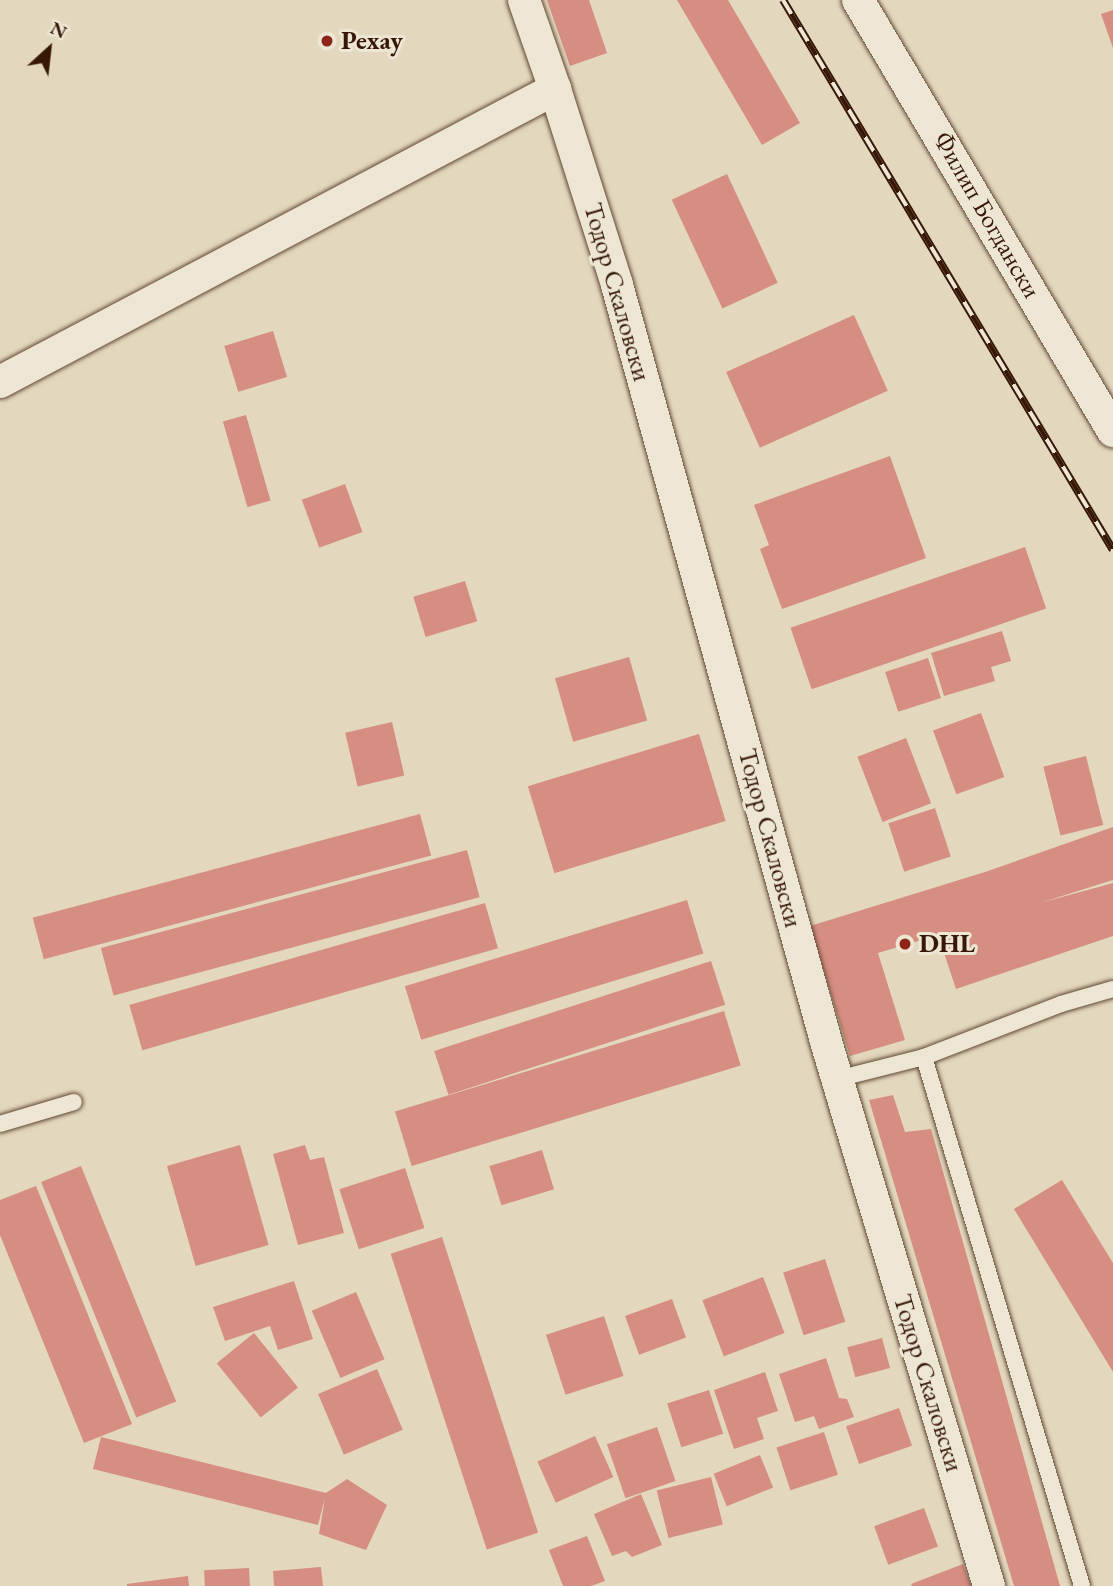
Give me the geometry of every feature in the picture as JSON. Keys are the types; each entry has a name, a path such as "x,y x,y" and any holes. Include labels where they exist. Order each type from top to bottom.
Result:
{"street":[{"name":"Тодор Скаловски","path":"524,0 617,285 837,1079 989,1586"},
{"name":"Филип Богдански","path":"858,0 1113,431"},
{"path":"0,382 555,89"}],"lane":[{"path":"837,1079 924,1057 1061,1004 1113,989"},
{"path":"924,1057 1082,1586"},
{"path":"0,1124 74,1102"}],"building":[{"path":"547,0 589,0 607,53 570,66"},
{"path":"677,0 728,0 800,123 762,145"},
{"path":"1113,10 1113,48 1101,14"},
{"path":"727,174 778,283 722,309 672,200"},
{"path":"854,315 888,391 760,448 726,372"},
{"path":"273,331 287,377 238,392 224,346"},
{"path":"246,415 271,501 247,507 223,422"},
{"path":"890,456 926,558 782,609 760,549 769,545 754,505"},
{"path":"345,484 362,532 319,548 302,500"},
{"path":"1025,547 1046,608 812,689 791,628"},
{"path":"465,581 477,621 426,637 413,597"},
{"path":"1002,631 1011,661 991,667 995,681 944,696 931,653"},
{"path":"629,657 647,720 573,742 555,678"},
{"path":"928,658 941,698 898,712 885,672"},
{"path":"981,713 1004,777 956,794 933,730"},
{"path":"392,722 404,776 358,786 345,733"},
{"path":"699,734 726,821 554,873 528,786"},
{"path":"906,738 931,803 883,822 857,757"},
{"path":"1086,756 1103,825 1060,836 1043,767"},
{"path":"935,808 951,857 904,872 888,823"},
{"path":"420,814 431,856 44,959 33,918"},
{"path":"1113,827 1113,880 1040,903 1113,883 1113,936 956,989 938,935 878,953 905,1040 850,1056 810,926 985,872"},
{"path":"467,850 480,897 114,995 101,948"},
{"path":"687,900 703,954 421,1040 405,986"},
{"path":"485,903 498,948 142,1050 129,1005"},
{"path":"711,961 725,1005 448,1095 434,1051"},
{"path":"724,1011 741,1066 412,1166 395,1112"},
{"path":"893,1095 905,1132 931,1129 1060,1586 1014,1586 869,1100"},
{"path":"240,1145 269,1245 196,1266 167,1166"},
{"path":"305,1145 310,1160 324,1157 344,1233 298,1245 273,1154"},
{"path":"542,1150 554,1189 501,1205 489,1166"},
{"path":"81,1166 176,1402 136,1418 41,1182"},
{"path":"405,1168 424,1228 359,1249 339,1189"},
{"path":"1062,1180 1113,1263 1113,1372 1014,1209"},
{"path":"36,1186 132,1424 84,1443 0,1235 0,1200"},
{"path":"442,1237 538,1533 487,1549 391,1254"},
{"path":"825,1259 845,1322 804,1335 783,1273"},
{"path":"763,1277 785,1333 724,1356 702,1300"},
{"path":"294,1281 313,1339 278,1350 270,1326 225,1341 213,1307"},
{"path":"356,1292 385,1359 340,1378 312,1311"},
{"path":"672,1299 686,1338 639,1355 625,1316"},
{"path":"604,1316 623,1376 565,1395 546,1335"},
{"path":"254,1333 298,1387 261,1418 217,1363"},
{"path":"882,1338 890,1368 855,1377 847,1347"},
{"path":"826,1358 839,1398 847,1399 854,1417 819,1429 814,1416 795,1422 779,1374"},
{"path":"377,1369 403,1430 344,1455 318,1394"},
{"path":"765,1372 778,1411 757,1418 764,1439 734,1449 714,1390"},
{"path":"709,1390 723,1434 681,1447 667,1404"},
{"path":"899,1408 912,1446 859,1464 846,1426"},
{"path":"657,1427 676,1481 625,1498 607,1444"},
{"path":"824,1432 838,1475 790,1490 776,1447"},
{"path":"595,1436 613,1477 556,1503 537,1462"},
{"path":"101,1437 326,1493 347,1479 387,1505 366,1550 319,1534 325,1498 318,1525 93,1469"},
{"path":"760,1455 773,1487 727,1506 714,1474"},
{"path":"711,1477 723,1525 669,1538 657,1491"},
{"path":"641,1494 662,1545 632,1557 626,1551 612,1556 594,1514"},
{"path":"924,1508 938,1547 888,1565 874,1526"},
{"path":"587,1536 605,1581 591,1586 563,1586 549,1550"},
{"path":"963,1564 971,1586 911,1584"},
{"path":"321,1567 323,1586 274,1586 273,1571"},
{"path":"249,1568 250,1586 205,1586 204,1570"},
{"path":"188,1576 189,1586 127,1586 127,1584"}],"railway":[{"path":"783,0 1113,550"}],"place":[{"name":"Рехау","path":"327,41"},
{"name":"DHL","path":"905,944"}]}
